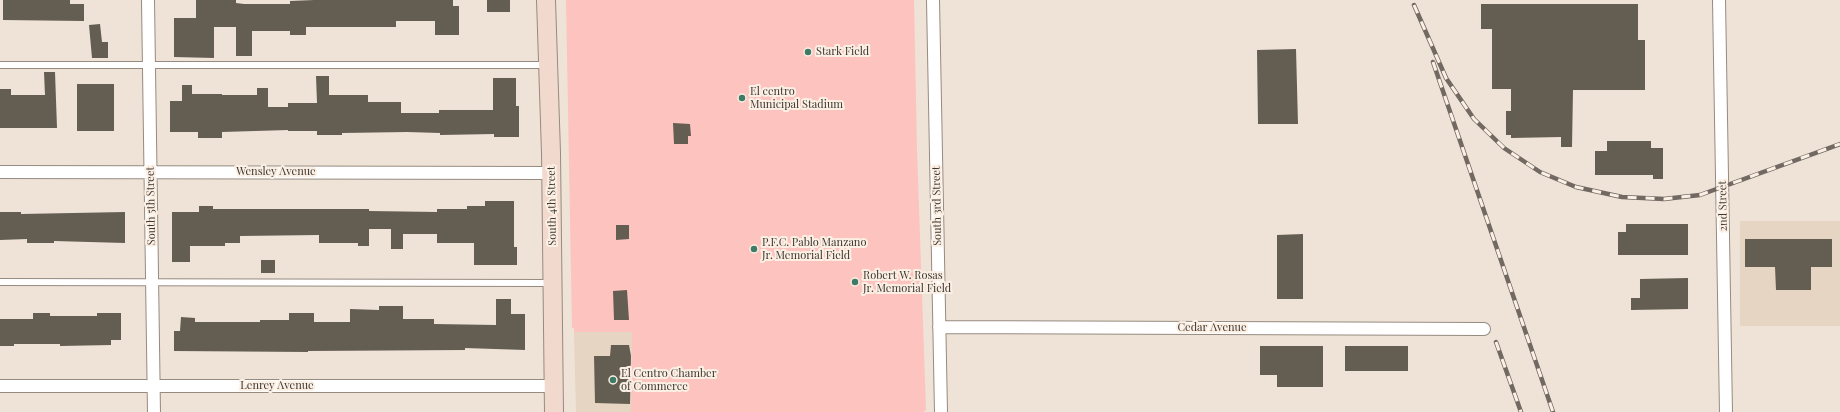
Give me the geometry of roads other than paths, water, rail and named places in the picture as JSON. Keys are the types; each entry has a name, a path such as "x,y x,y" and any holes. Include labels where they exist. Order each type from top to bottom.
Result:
{"main road":[{"name":"South 4th Street","path":"546,0 551,173 554,412"}],"street":[{"name":"South 5th Street","path":"148,0 154,412"},
{"name":"South 3rd Street","path":"933,0 941,412"},
{"name":"2nd Street","path":"1719,0 1726,412"},
{"name":"Wensley Avenue","path":"0,172 551,173"},
{"name":"Cedar Avenue","path":"939,327 1484,329"},
{"name":"Lenrey Avenue","path":"0,386 553,386"}],"lane":[{"path":"0,64 547,65"},
{"path":"0,282 553,284"}],"railway":[{"path":"1414,5 1446,78 1474,119 1504,148 1540,172 1576,187 1622,197 1664,199 1700,195 1840,144"},
{"path":"1433,62 1553,412"},
{"path":"1496,342 1521,412"}],"place":[{"name":"Stark Field","path":"808,52"},
{"name":"El centro Municipal Stadium","path":"742,98"},
{"name":"P.F.C. Pablo Manzano Jr. Memorial Field","path":"754,249"},
{"name":"Robert W. Rosas Jr. Memorial Field","path":"855,282"},
{"name":"El Centro Chamber of Commerce","path":"613,380"}]}
